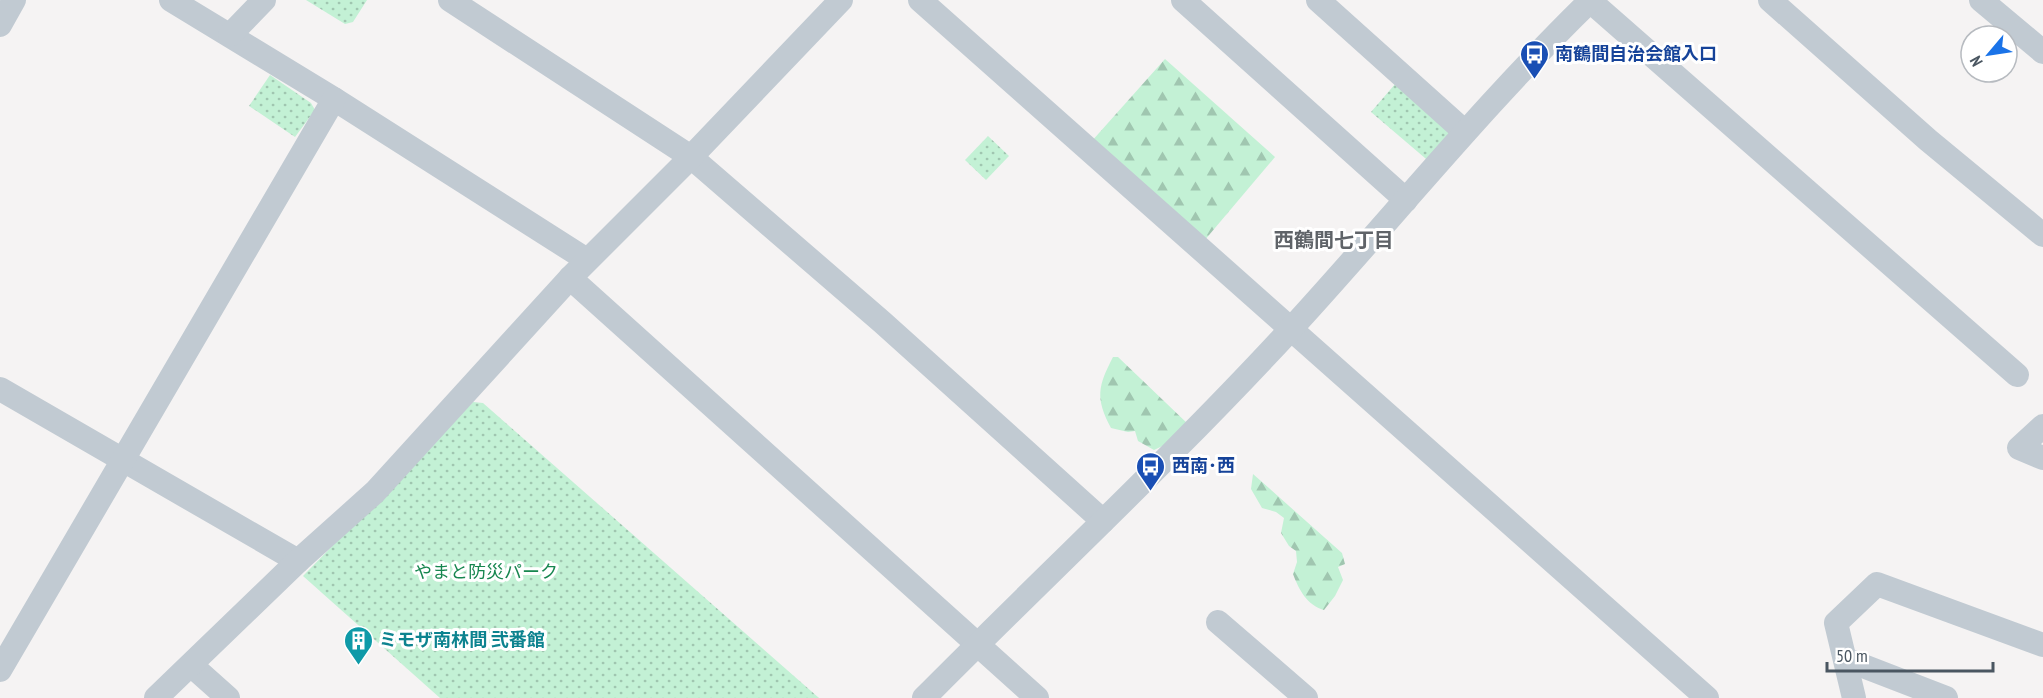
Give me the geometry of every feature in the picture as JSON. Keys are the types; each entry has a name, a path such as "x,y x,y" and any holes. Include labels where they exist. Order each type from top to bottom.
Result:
{"street":[{"path":"0,25 14,0"},
{"path":"171,0 334,99 587,260"},
{"path":"230,36 264,0"},
{"path":"450,0 691,157 890,329 1103,521"},
{"path":"156,698 298,561 375,492 587,260 691,157 841,0"},
{"path":"920,0 1707,698"},
{"path":"1183,0 1406,200"},
{"path":"1318,0 1465,132"},
{"path":"924,698 1230,394 1291,329 1465,132 1590,0 2017,375"},
{"path":"1770,0 1928,140 2043,236"},
{"path":"1981,0 2043,52"},
{"path":"0,670 334,99"},
{"path":"570,278 1037,698"},
{"path":"0,389 298,561"},
{"path":"2043,426 2019,448 2043,458"},
{"path":"1854,698 1836,623 1877,584 2043,645"},
{"path":"1218,622 1306,698"},
{"path":"1845,659 1946,698"},
{"path":"191,665 228,698"}],"green space":[{"path":"306,0 367,0 353,22 345,24"},
{"path":"1165,59 1275,157 1204,241 1091,142"},
{"path":"270,75 311,103 315,110 295,137 249,106"},
{"path":"1396,83 1457,135 1432,164 1371,112"},
{"path":"988,136 1009,156 986,180 965,160"},
{"path":"1113,357 1118,357 1189,425 1171,442 1154,450 1138,441 1135,431 1128,432 1111,428 1102,408 1100,392 1104,376"},
{"name":"やまと防災パーク","path":"473,402 483,403 819,698 440,698 303,576"},
{"path":"1253,474 1342,553 1345,564 1338,567 1343,580 1335,596 1324,610 1308,601 1298,586 1293,574 1297,562 1296,551 1289,546 1281,533 1284,518 1276,512 1262,508 1251,489"}],"place":[{"name":"南鶴間自治会館入口","path":"1534,80"},
{"name":"西南･西","path":"1151,492"},
{"name":"ミモザ南林間 弐番館","path":"358,666"}],"district":[{"name":"西鶴間七丁目","path":"1334,240"}]}
